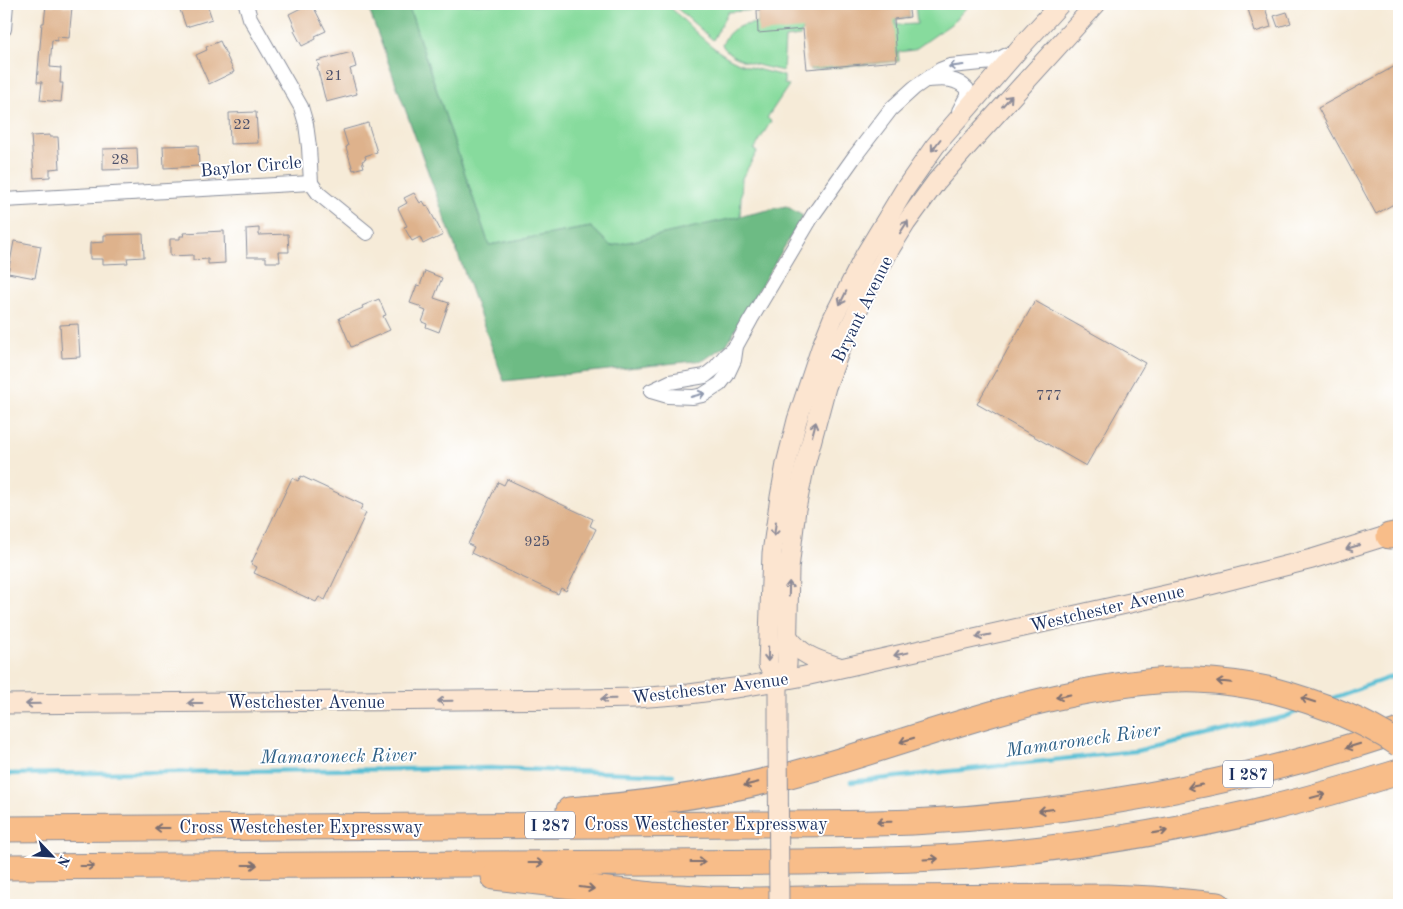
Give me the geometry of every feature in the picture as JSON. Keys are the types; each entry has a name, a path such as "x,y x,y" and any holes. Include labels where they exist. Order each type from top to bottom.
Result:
{"highway":[{"path":"390,826 626,805 714,792 819,767 1010,708 1108,687 1161,681 1196,680 1233,683 1272,690 1320,704 1347,715 1399,744"},
{"name":"Cross Westchester Expressway","path":"4,829 912,822 999,815 1120,800 1224,780 1326,754 1399,731"},
{"name":"Cross Westchester Expressway","path":"4,867 878,861 982,855 1112,840 1172,830 1296,802 1399,772"},
{"path":"382,864 710,900 1107,897 1162,899 1218,905"}],"main road":[{"name":"Bryant Avenue","path":"778,680 768,665 772,553 781,489 797,420 833,318 865,254 905,189 935,146 1060,4"},
{"name":"Bryant Avenue","path":"778,905 778,680 787,665 789,569 804,469 826,387 844,339 863,298 906,223 936,182 1096,4"},
{"name":"Westchester Avenue","path":"4,704 636,698 689,694 805,676 1201,587 1312,559 1396,534"},
{"path":"788,638 810,658 839,667"}],"street":[{"path":"4,29 6,4"},
{"name":"Baylor Circle","path":"4,200 310,183 309,147 306,124 301,107 250,18 246,4"},
{"path":"736,346 734,360 727,376 720,384 703,395 693,397 668,396 650,391 670,382 706,376 736,346 813,215 891,109 914,88 940,70 950,66 993,62 1019,49"},
{"path":"927,80 950,79 967,90 967,96 953,124"},
{"path":"310,183 319,194 367,233"}],"green space":[{"path":"367,4 408,4 489,245 591,227 611,246 786,206 803,216 727,344 704,360 504,381"},
{"path":"408,4 667,4 719,52 739,63 784,76 784,84 789,85 767,118 771,121 754,150 757,152 742,178 740,217 611,246 591,227 489,245"},
{"path":"672,4 908,4 910,17 896,19 896,25 917,24 915,4 964,4 966,8 951,24 914,50 898,52 899,61 810,70 807,31 804,29 800,36 785,38 783,71 740,59 726,50 722,44 733,30 758,23 757,10 728,12 713,40"}],"building":[{"path":"178,4 207,4 212,19 186,27"},
{"path":"312,4 326,31 315,36 316,39 302,46 294,31 296,30 289,14"},
{"path":"822,4 908,4 910,17 894,19 897,61 807,69 803,29 758,33 757,10"},
{"path":"1264,4 1271,27 1255,32 1248,9"},
{"path":"46,5 72,7 69,38 57,37 57,41 52,40 50,67 61,68 60,83 63,83 61,102 40,100 42,82 37,82 42,23 44,23"},
{"path":"1287,12 1291,23 1278,27 1274,16"},
{"path":"220,41 234,72 209,84 196,55 207,50 206,47"},
{"path":"352,52 356,67 350,69 357,94 326,102 317,61"},
{"path":"1399,64 1399,201 1376,214 1318,108"},
{"path":"256,112 258,143 230,144 229,113"},
{"path":"368,123 377,152 365,156 366,159 362,161 364,167 353,170 343,130"},
{"path":"50,135 50,137 58,137 60,168 50,169 50,177 34,178 31,136"},
{"path":"198,145 199,166 164,168 163,146"},
{"path":"137,148 138,169 103,170 103,149"},
{"path":"414,193 420,203 423,201 427,205 443,235 423,244 420,237 412,241 404,227 407,226 398,208 407,203 404,198"},
{"path":"259,228 259,235 288,234 289,252 279,252 280,262 266,262 266,257 247,257 246,229"},
{"path":"224,231 225,263 208,264 208,259 193,260 193,255 170,256 170,239 180,239 180,236 184,236 183,233"},
{"path":"143,234 144,257 127,258 128,263 103,264 103,259 90,259 90,243 104,242 104,235"},
{"path":"14,241 41,246 35,278 8,273"},
{"path":"425,271 442,278 434,298 449,303 439,332 426,327 427,324 422,322 426,311 421,309 422,307 410,303 417,285 420,286"},
{"path":"379,299 386,315 383,316 390,330 351,347 339,318"},
{"path":"1035,301 1145,363 1086,466 977,404"},
{"path":"78,324 80,357 62,358 60,325"},
{"path":"301,476 363,505 360,510 366,513 325,600 319,597 316,602 254,573 257,567 251,564 292,478 298,481"},
{"path":"507,479 593,519 590,526 596,529 566,591 561,588 558,594 471,553 474,547 468,544 498,482 504,485"}],"waterway":[{"name":"Mamaroneck River","path":"1330,699 1399,674"},
{"name":"Mamaroneck River","path":"851,782 1136,751 1284,717 1304,709"},
{"name":"Mamaroneck River","path":"4,774 491,768 673,775"}]}
